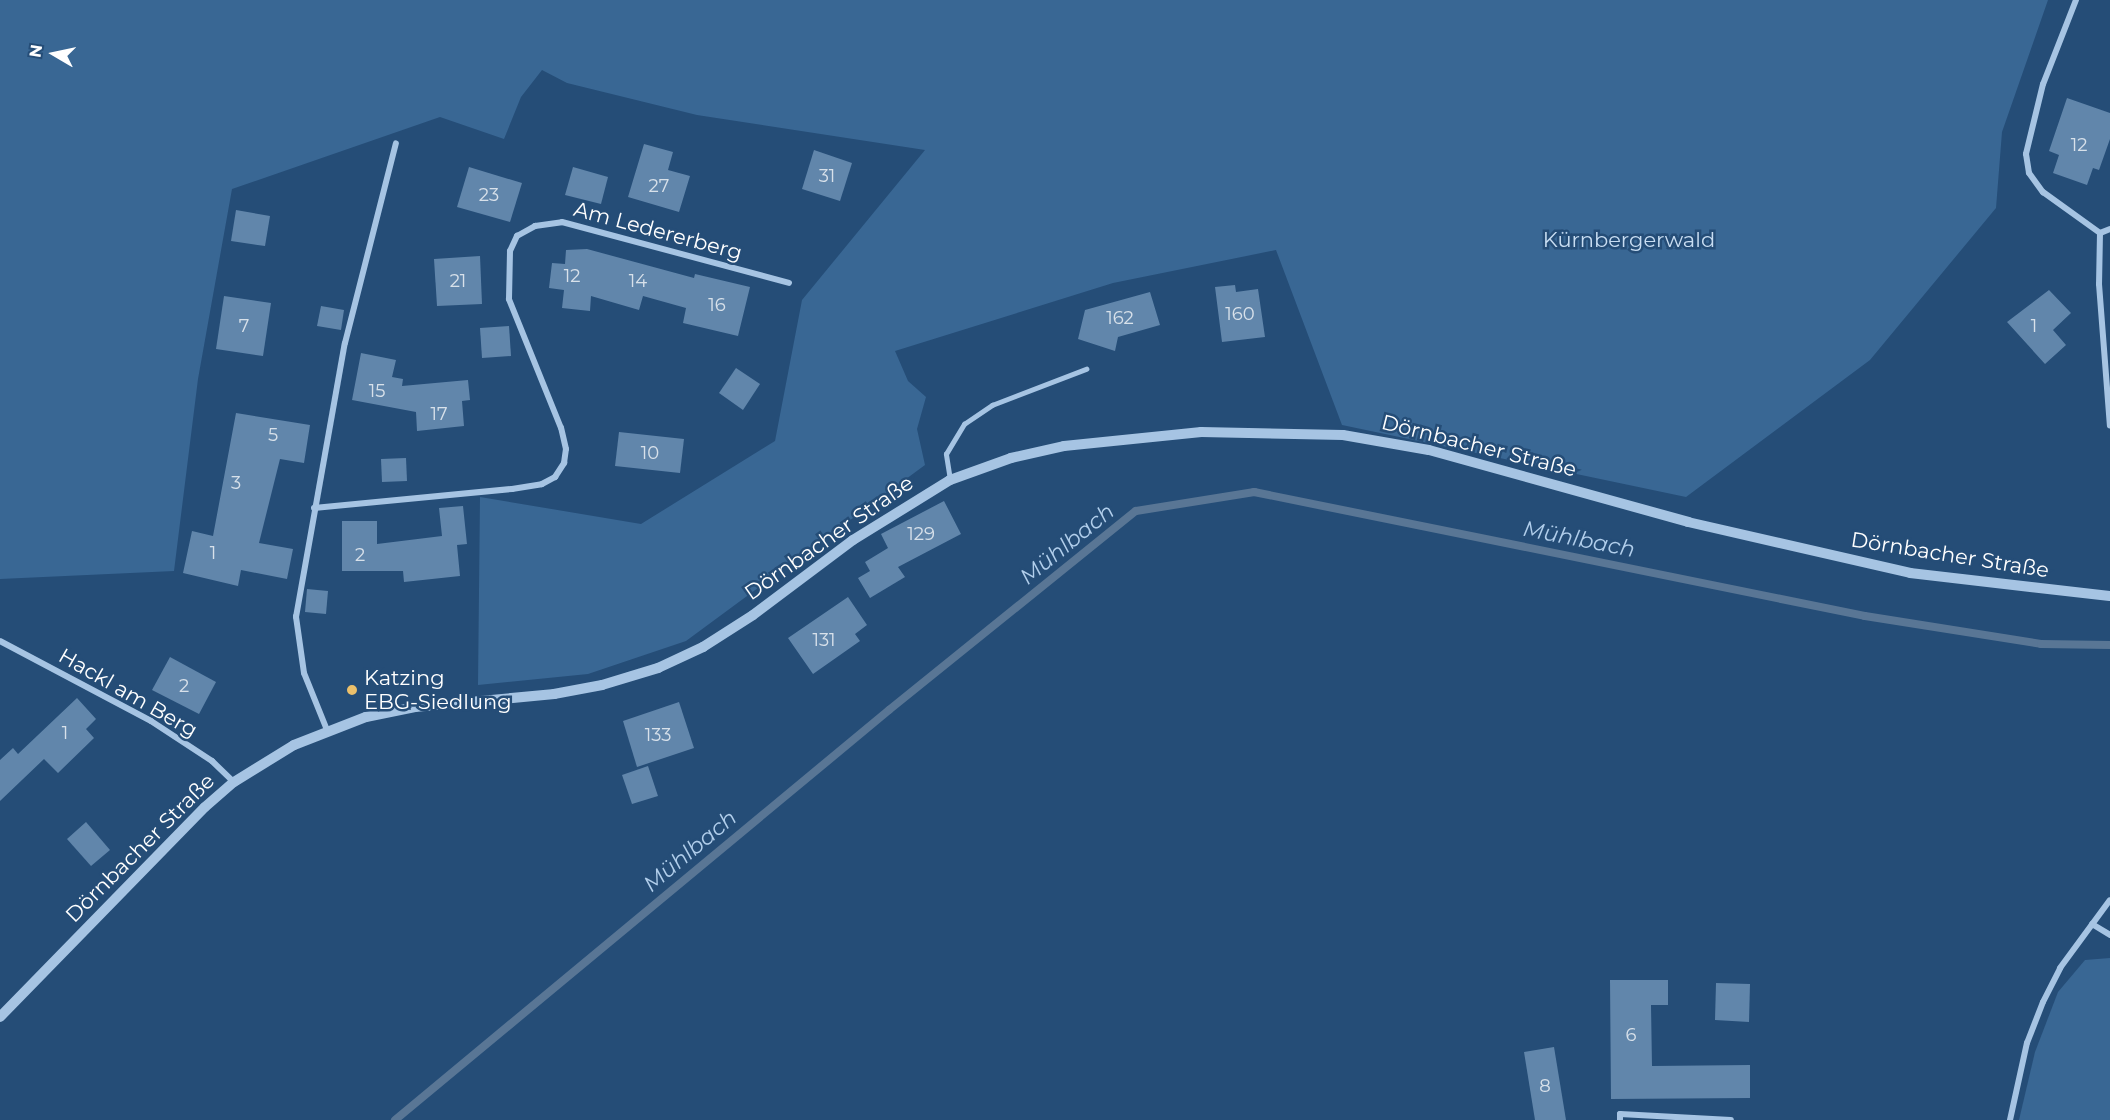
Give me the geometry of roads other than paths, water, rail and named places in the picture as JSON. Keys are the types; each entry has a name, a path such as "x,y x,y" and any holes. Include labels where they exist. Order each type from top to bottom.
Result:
{"street":[{"path":"2076,0 2043,84 2026,154 2029,173 2043,192 2100,233"},
{"path":"327,730 297,648 296,617 345,343 396,143"},
{"name":"Am Ledererberg","path":"314,507 512,489 542,484 555,477 564,463 566,449 561,428 509,299 510,251 517,236 535,225 562,222 789,283"},
{"path":"2100,233 2110,229"},
{"path":"2100,233 2099,284 2110,426"},
{"name":"Dörnbacher Straße","path":"0,1017 205,807 234,782 327,730 415,707 593,687 658,668 703,647 753,615 853,540 950,480 1011,458 1135,436 1213,432 1343,435 1429,450 1688,522 1876,566 1987,585 2110,596"},
{"name":"Hackl am Berg","path":"0,641 151,721 212,761 234,782"},
{"path":"2010,1120 2027,1043 2043,1002 2092,924 2110,900"},
{"path":"2092,924 2110,935"},
{"path":"1620,1120 1620,1114 1731,1120"}],"lane":[{"path":"950,480 946,454 964,424 992,405 1086,369"}],"waterway":[{"name":"Mühlbach","path":"395,1120 889,710 1136,511 1254,492 1865,616 2041,644 2110,645"}],"place":[{"name":"Katzing EBG-Siedlung","path":"352,690"}],"park label":[{"name":"Kürnbergerwald","path":"1629,240"}]}
